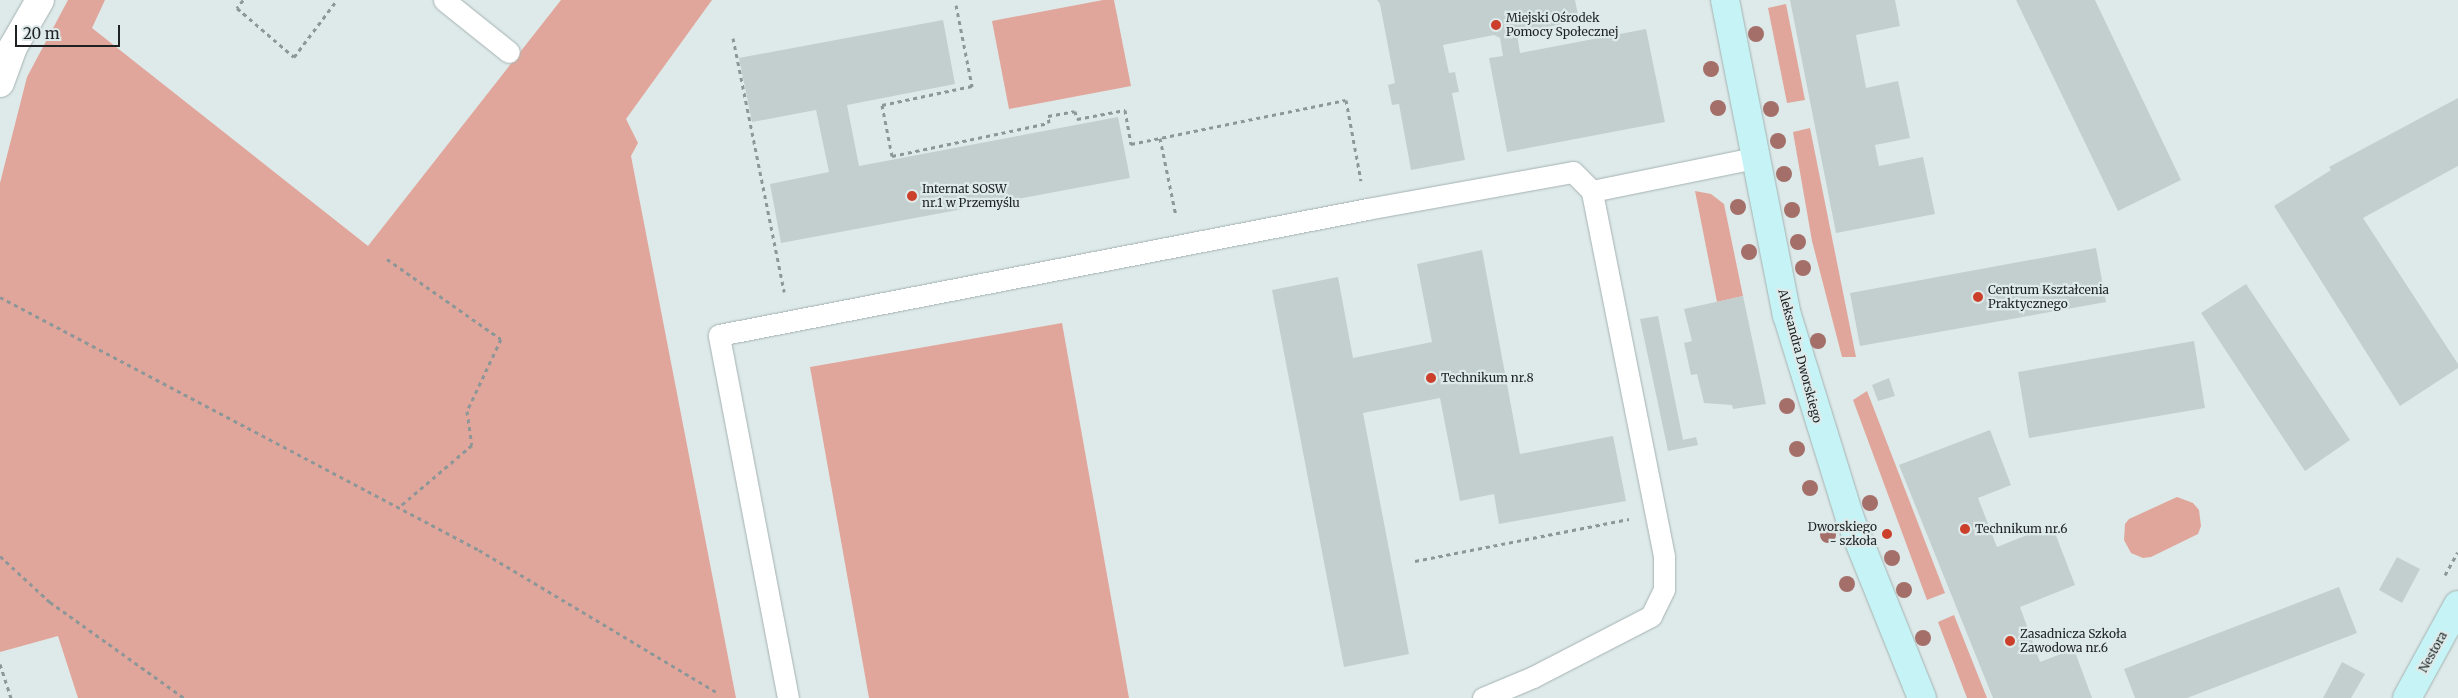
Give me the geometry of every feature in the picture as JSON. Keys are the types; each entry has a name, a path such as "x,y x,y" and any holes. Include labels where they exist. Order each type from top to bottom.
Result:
{"street":[{"path":"0,83 14,47 40,0"},
{"name":"Aleksandra Dworskiego","path":"1725,0 1754,158 1787,315 1827,452 1853,528 1922,698"},
{"name":"Nestora","path":"2407,698 2458,605"}],"lane":[{"path":"444,0 509,52"},
{"path":"1592,191 1754,158"},
{"path":"788,698 719,335 1367,209 1573,172 1592,191 1664,556 1664,589 1651,616 1533,678 1482,698"}],"path":[{"path":"243,0 237,8 294,57 338,0"},
{"path":"956,5 972,86 882,105 892,156 1049,123 1048,116 1076,111 1077,119 1125,110 1131,144 1346,100 1367,209"},
{"path":"733,38 790,322"},
{"path":"1160,138 1182,245"},
{"path":"388,259 502,339 466,411 472,445 398,508"},
{"path":"0,297 479,550 716,692"},
{"path":"1415,561 1656,514"},
{"path":"0,556 50,602 184,698"},
{"path":"0,664 11,698"}],"shaded area":[{"path":"68,0 105,0 92,28 368,246 561,0 712,0 626,119 638,143 631,156 736,698 78,698 58,636 0,652 0,183 27,77"},
{"path":"1103,0 1114,0 1131,86 1009,109 992,21"},
{"path":"1786,4 1805,100 1787,103 1768,8"},
{"path":"1810,128 1856,357 1842,357 1812,241 1793,132"},
{"path":"1695,191 1711,194 1724,204 1743,296 1717,302"},
{"path":"1062,323 1129,698 869,698 810,367"},
{"path":"1867,391 1945,593 1927,600 1853,400"},
{"path":"2177,497 2193,503 2199,510 2201,526 2198,534 2151,557 2143,558 2131,553 2124,540 2125,524 2129,519"},
{"path":"1954,615 1987,698 1967,698 1938,622"}],"building":[{"path":"1377,0 1575,0 1579,20 1517,34 1520,53 1646,29 1665,122 1507,152 1489,58 1503,56 1500,38 1494,35 1443,45 1449,73 1455,72 1459,92 1452,93 1465,160 1411,170 1399,104 1392,105 1388,85 1395,83 1380,4"},
{"path":"1790,0 1895,0 1900,26 1856,35 1866,88 1898,81 1910,138 1875,145 1879,166 1923,157 1935,214 1836,233"},
{"path":"2016,0 2095,0 2181,180 2118,211"},
{"path":"943,20 955,84 847,105 859,166 1118,117 1130,178 781,243 770,184 829,172 816,110 752,122 739,58"},
{"path":"2458,98 2458,166 2363,218 2458,364 2458,368 2400,406 2274,206 2331,170 2329,167"},
{"name":"Centrum Kształcenia Praktycznego","path":"2096,248 2106,302 1860,346 1850,293"},
{"path":"1482,250 1520,454 1613,436 1626,501 1499,524 1494,494 1460,501 1440,398 1363,413 1409,654 1344,667 1272,290 1338,277 1353,358 1432,342 1417,264"},
{"path":"2246,284 2350,440 2305,471 2201,313"},
{"path":"1743,296 1766,404 1733,409 1732,405 1704,403 1697,374 1691,375 1684,343 1692,341 1684,309"},
{"path":"1658,316 1683,440 1696,437 1698,445 1668,451 1640,319"},
{"path":"2194,341 2205,408 2029,438 2018,372"},
{"path":"1889,378 1895,396 1878,401 1872,385"},
{"path":"1990,430 2011,485 1978,498 1997,547 2052,525 2075,585 2020,607 2040,662 2074,649 2092,698 1993,698 1899,465"},
{"path":"2397,557 2420,569 2402,603 2379,590"},
{"path":"2339,587 2357,633 2187,698 2135,698 2124,669"},
{"path":"2342,662 2365,674 2351,698 2323,698"}],"place":[{"name":"Miejski Ośrodek Pomocy Społecznej","path":"1496,25"},
{"name":"Internat SOSW nr.1 w Przemyślu","path":"912,196"},
{"name":"Centrum Kształcenia Praktycznego","path":"1978,297"},
{"name":"Technikum nr.8","path":"1431,378"},
{"name":"Technikum nr.6","path":"1965,529"},
{"name":"Dworskiego - szkoła","path":"1887,534"},
{"name":"Zasadnicza Szkoła Zawodowa nr.6","path":"2010,641"}]}
